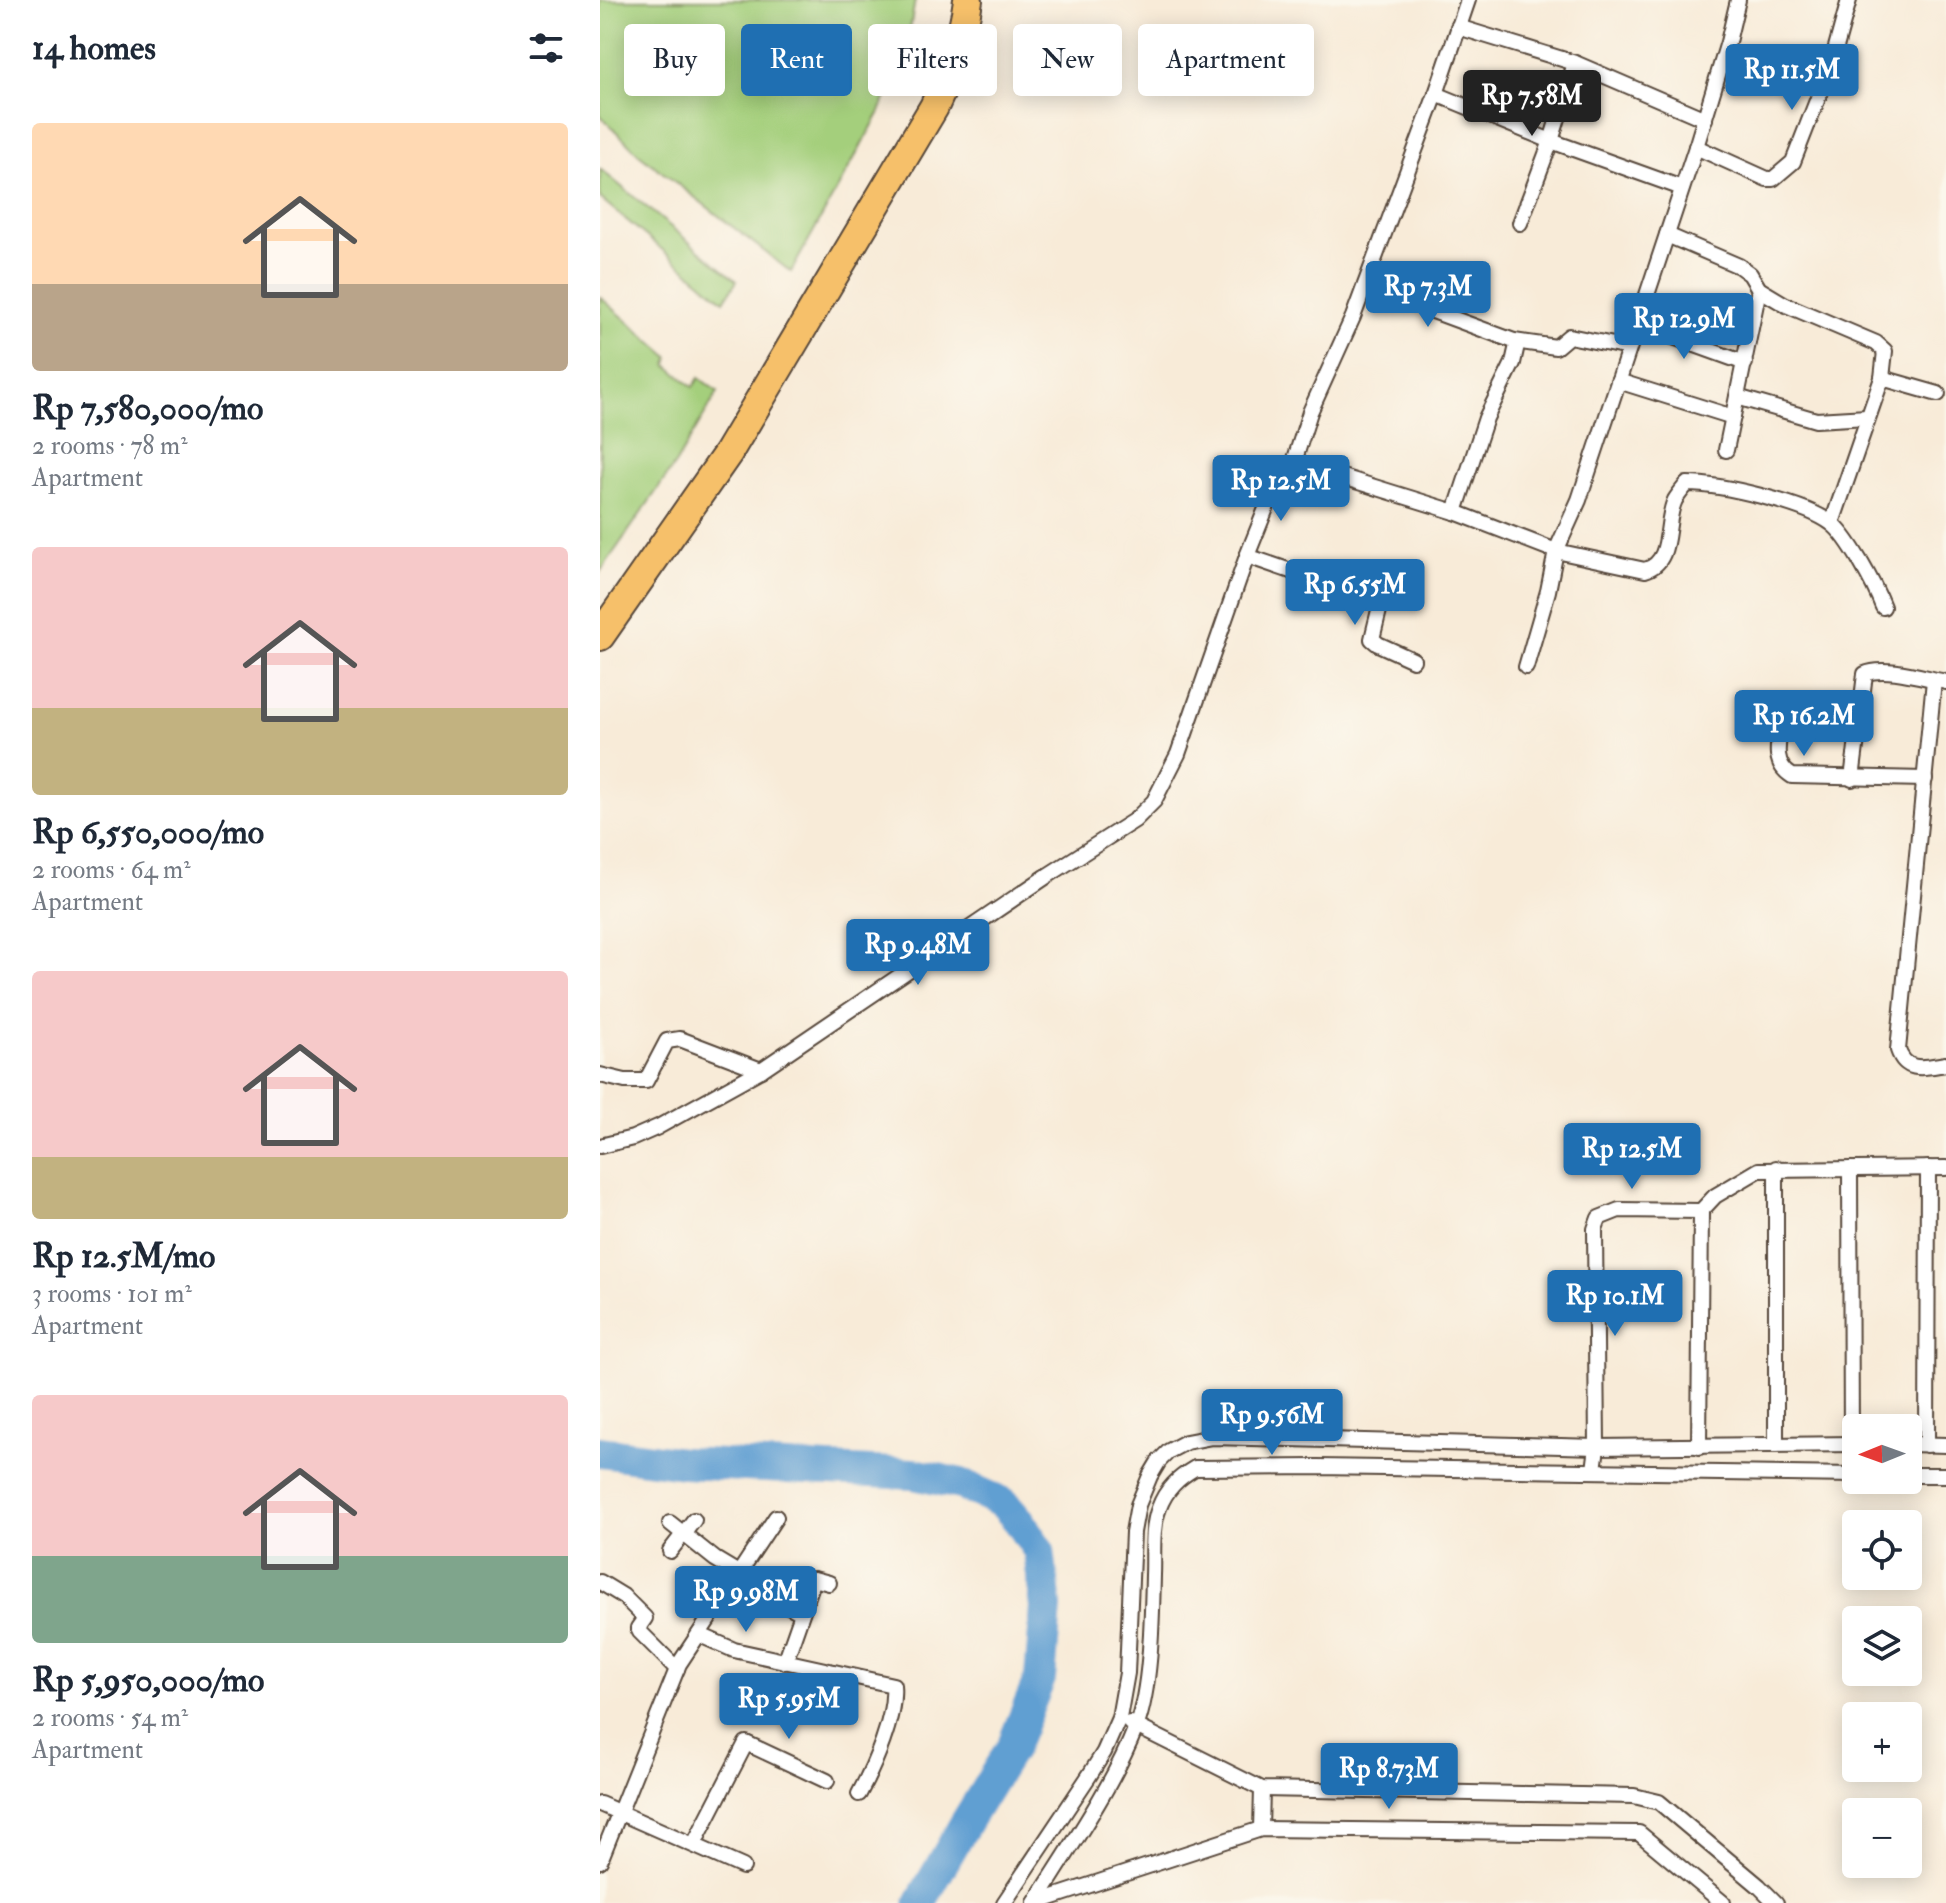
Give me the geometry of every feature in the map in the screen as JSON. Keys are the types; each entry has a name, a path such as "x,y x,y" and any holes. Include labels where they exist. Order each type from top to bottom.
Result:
{"highway":[{"path":"600,636 728,453 934,107 965,24 968,0"}],"street":[{"path":"600,1146 633,1138 658,1127 761,1070 1135,820 1154,801 1178,754 1267,506 1294,462 1310,412 1365,286 1468,0"},
{"path":"1526,667 1556,551 1579,500 1667,235 1705,119 1738,0"},
{"path":"1696,147 1767,179 1773,179 1793,162 1832,62 1849,0"},
{"path":"1458,27 1575,63 1705,119"},
{"path":"1520,223 1551,141 1575,63"},
{"path":"1436,94 1551,141 1682,188"},
{"path":"1667,235 1739,266 1750,274 1759,289 1784,304 1876,343 1885,351 1882,378 1832,523"},
{"path":"1365,286 1514,341 1556,347 1569,336 1629,348"},
{"path":"1726,450 1759,289"},
{"path":"1637,324 1745,363"},
{"path":"1455,512 1486,418 1516,356 1517,345 1514,341"},
{"path":"1882,378 1938,394"},
{"path":"1618,381 1733,417"},
{"path":"1737,397 1821,421 1867,417"},
{"path":"1294,462 1455,512 1556,551 1645,570 1653,568 1663,554 1674,501 1687,484 1708,484 1809,512 1832,523 1873,581 1883,607"},
{"path":"1247,556 1381,602 1372,638 1378,644 1413,660"},
{"path":"1852,779 1865,674 1884,671 1940,681 1925,779 1898,1050 1903,1062 1910,1067 1946,1064"},
{"path":"1783,714 1777,761 1782,770 1799,777 1925,779"},
{"path":"600,1075 625,1081 646,1081 667,1041 680,1039 761,1070"},
{"path":"1776,1168 1776,1445"},
{"path":"1927,1445 1928,1168"},
{"path":"1699,1447 1701,1211 1715,1196 1759,1170 1946,1168"},
{"path":"1850,1169 1853,1414"},
{"path":"1594,1470 1597,1447 1595,1229 1599,1218 1619,1210 1701,1211"},
{"path":"1004,1903 1104,1752 1119,1718 1127,1673 1133,1532 1138,1505 1159,1461 1169,1451 1186,1442 1212,1437 1597,1447 1842,1444"},
{"path":"1186,1442 1195,1468"},
{"path":"1922,1445 1946,1445"},
{"path":"1728,1475 1730,1446"},
{"path":"1035,1903 1107,1785 1137,1726 1143,1701 1152,1621 1157,1512 1166,1493 1180,1477 1195,1468 1842,1475"},
{"path":"1922,1475 1946,1475"},
{"path":"600,1861 677,1669 776,1517"},
{"path":"670,1551 694,1520"},
{"path":"670,1523 739,1576 800,1612"},
{"path":"785,1662 814,1579 829,1583"},
{"path":"600,1582 623,1596 645,1618 638,1628 640,1632 677,1669"},
{"path":"700,1635 734,1650 893,1685 886,1725 873,1765 859,1794"},
{"path":"1119,1718 1262,1789 1634,1796 1659,1802 1776,1903"},
{"path":"694,1844 746,1743 827,1781"},
{"path":"1261,1829 1262,1789"},
{"path":"600,1804 743,1867"},
{"path":"1035,1903 1261,1829 1639,1833 1723,1903"}],"green space":[{"path":"600,0 915,0 911,24 868,24 868,96 886,96 791,272 639,154 600,115"},
{"path":"600,169 737,281 724,301 600,198"},
{"path":"600,297 669,357 667,365 693,387 699,378 718,392 676,463 600,572"}],"waterway":[{"path":"600,1452 683,1463 914,1474 961,1484 1003,1503 1019,1521 1039,1551 1046,1607 1040,1678 1012,1747 920,1903"}]}
